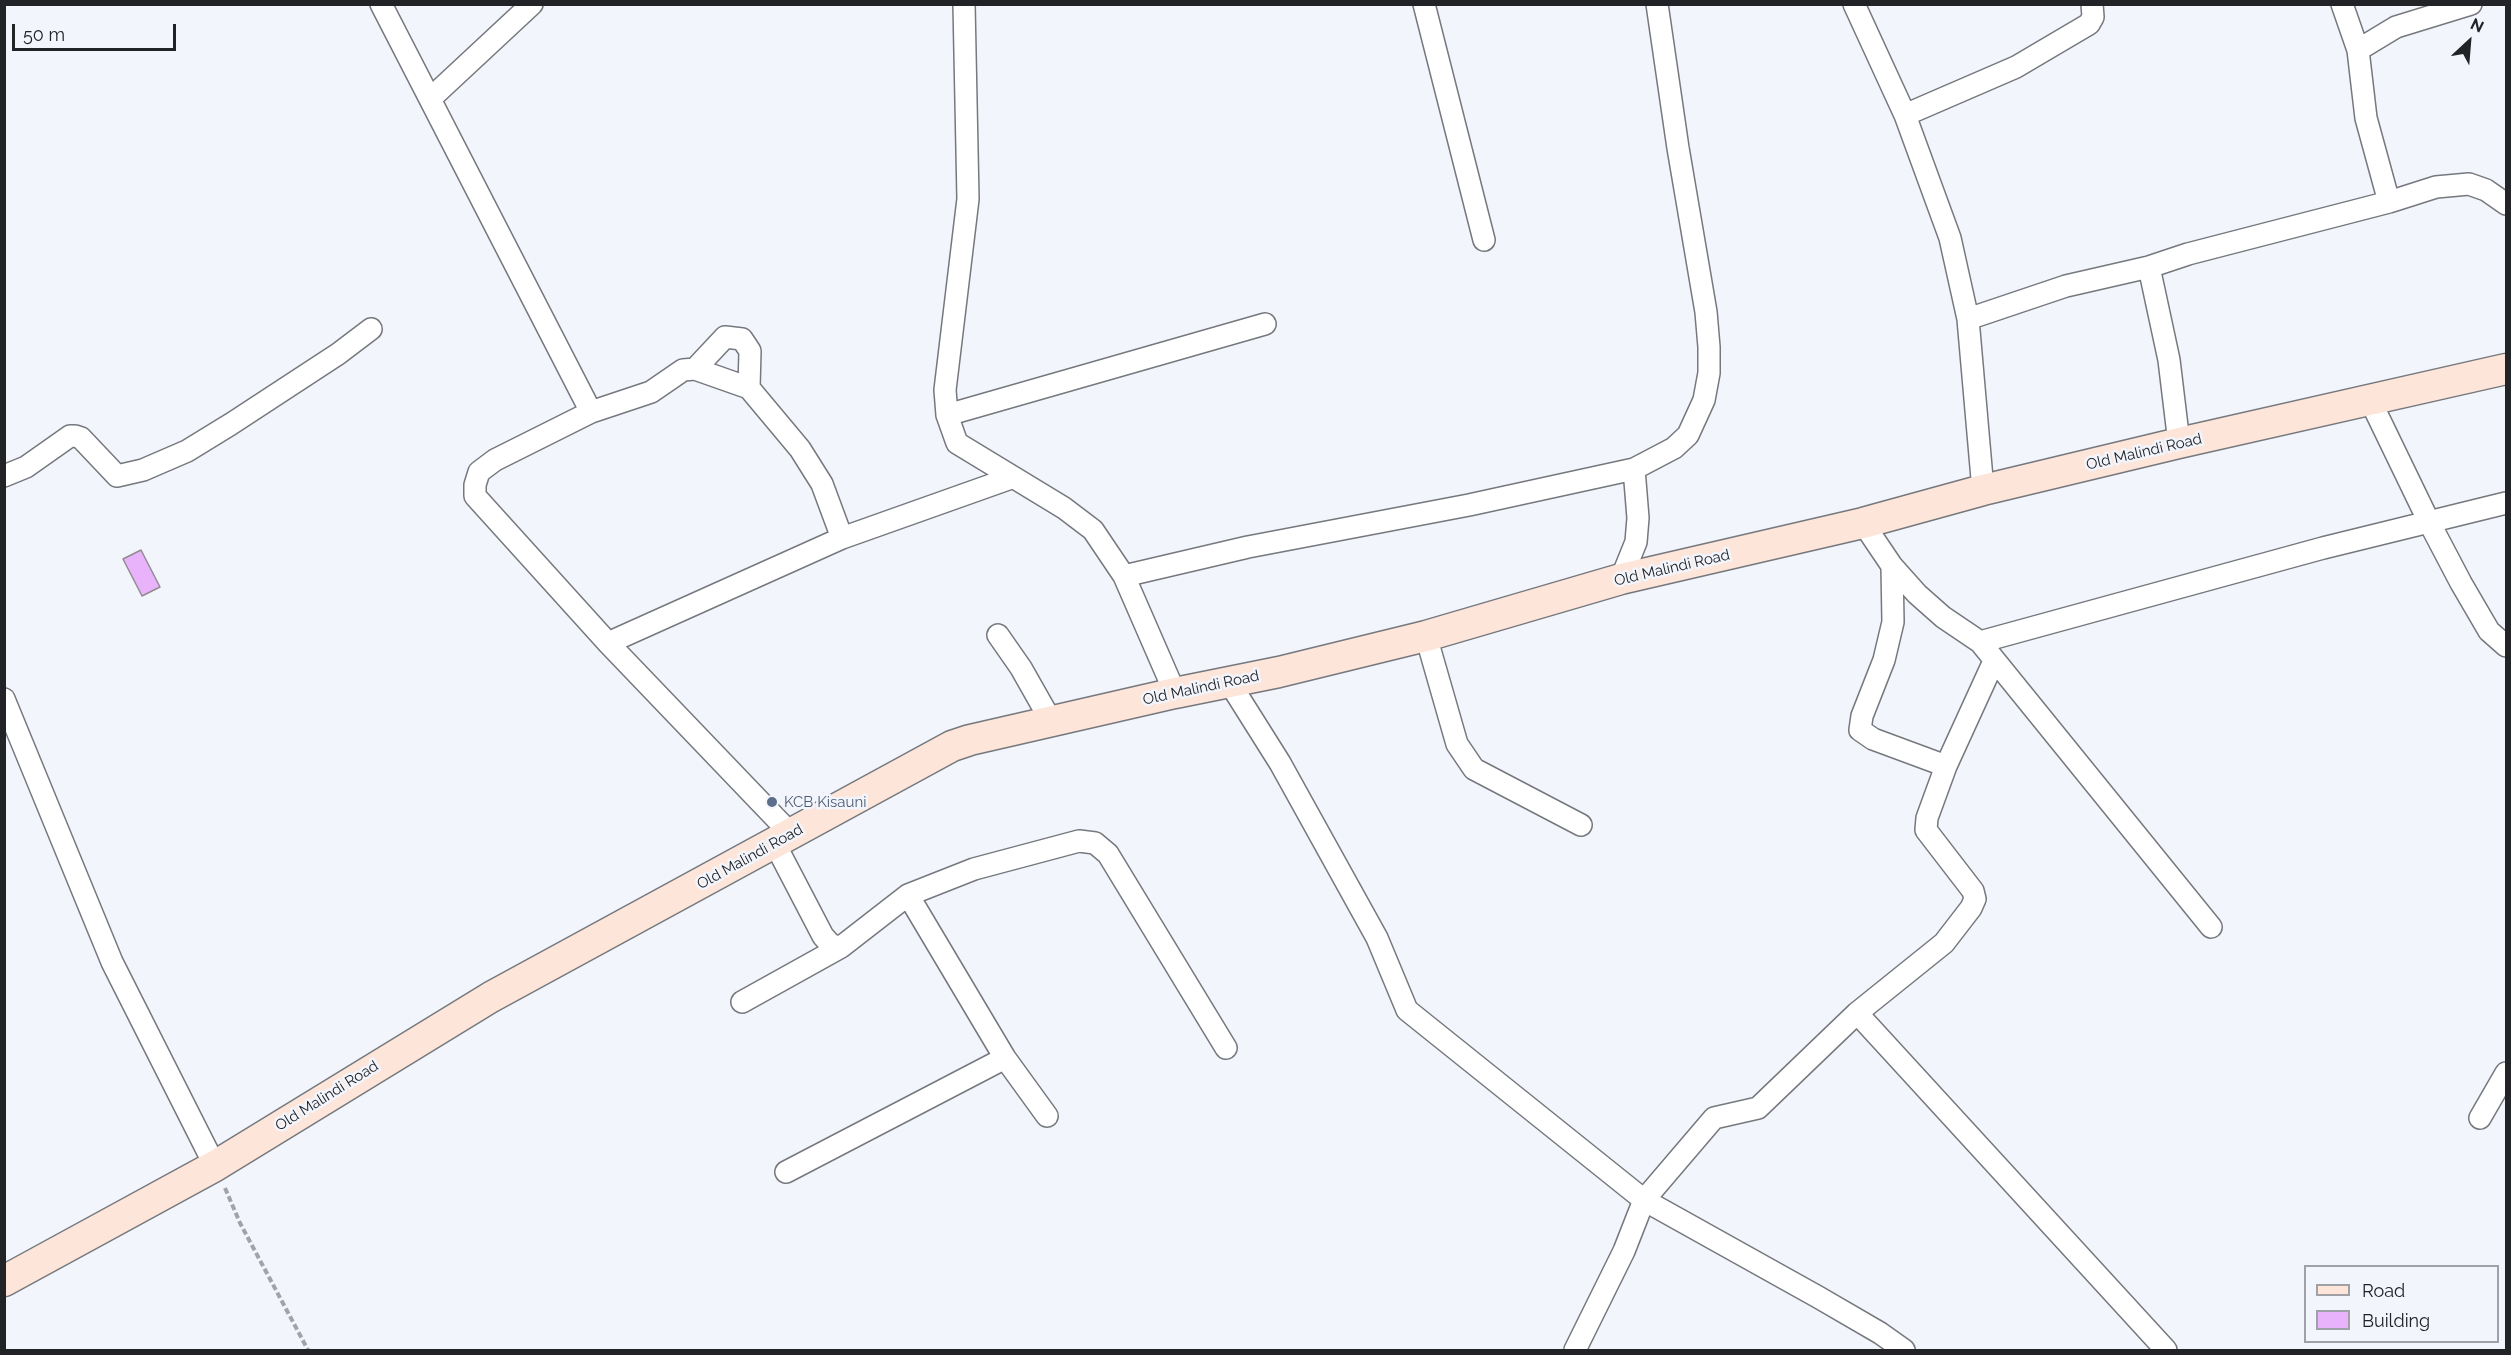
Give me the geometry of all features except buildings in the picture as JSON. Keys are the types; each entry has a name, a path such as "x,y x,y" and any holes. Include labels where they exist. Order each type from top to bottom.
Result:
{"main road":[{"name":"Old Malindi Road","path":"4,1281 215,1166 491,998 952,746 1051,721 1426,636 1621,579 1863,523 1983,490 2506,369"}],"street":[{"path":"381,4 591,412"},
{"path":"430,99 532,4"},
{"path":"964,4 968,199 945,390 946,415 957,443 1011,478 1064,508 1093,530 1124,576 1175,693"},
{"path":"1424,4 1484,240"},
{"path":"1124,576 1248,547 1469,505 1634,469 1674,448 1688,435 1704,400 1709,373 1706,312 1678,148 1657,4"},
{"path":"1854,4 1905,115 1950,238 1968,319 1983,490"},
{"path":"1905,115 2016,66 2089,24 2092,17 2092,4"},
{"path":"2342,4 2358,50 2366,118 2389,202"},
{"path":"2358,50 2396,27 2471,4"},
{"path":"1968,319 2066,286 2149,267 2188,254 2389,202 2436,187 2469,184 2486,190 2506,204"},
{"path":"2149,267 2169,360 2179,443"},
{"path":"946,415 1265,324"},
{"path":"4,476 26,467 70,436 81,438 117,476 143,470 187,451 231,424 338,354 371,329"},
{"path":"695,369 725,337 742,339 750,351 749,388"},
{"path":"841,947 831,945 823,936 784,839 475,496 475,485 479,472 495,460 591,412 651,392 683,370 695,369 749,388 800,449 822,484 842,538"},
{"path":"2370,400 2429,522 2489,631 2506,646"},
{"path":"1621,579 1635,542 1638,518 1634,469"},
{"path":"608,643 842,538 1011,478"},
{"path":"1980,642 2323,548 2506,503"},
{"path":"1863,523 1892,566 1917,594 1942,617 1980,642 2211,927"},
{"path":"1892,566 1893,621 1884,660 1862,716 1860,730 1873,739 1946,766"},
{"path":"998,635 1021,668 1051,721"},
{"path":"1426,636 1457,744 1474,769 1581,825"},
{"path":"1575,1350 1624,1251 1644,1200 1714,1118 1758,1108 1857,1012 1944,943 1971,908 1975,899 1973,891 1926,830 1927,818 1946,766 1994,661"},
{"path":"1229,682 1280,763 1377,938 1407,1010 1644,1200 1818,1297 1900,1349"},
{"path":"4,699 112,962 215,1166"},
{"path":"742,1002 841,947 908,895 974,868 1079,842 1095,843 1108,854 1226,1048"},
{"path":"908,895 1005,1058 1047,1116"},
{"path":"1857,1012 2166,1350"},
{"path":"786,1172 1005,1058"},
{"path":"2481,1118 2506,1073"}],"path":[{"path":"215,1166 240,1223 308,1350"}],"place":[{"name":"KCB Kisauni","path":"772,802"}]}
